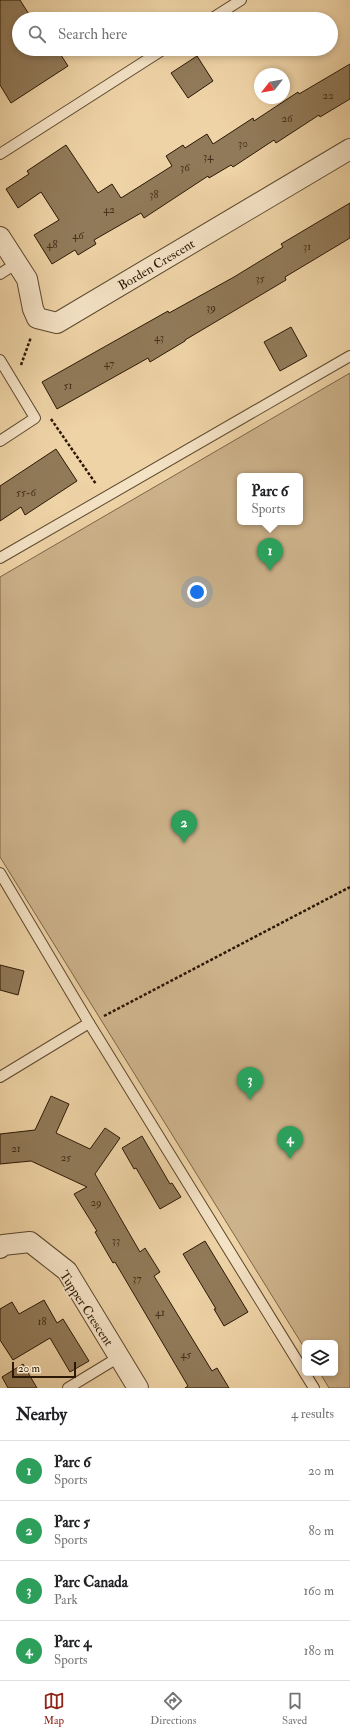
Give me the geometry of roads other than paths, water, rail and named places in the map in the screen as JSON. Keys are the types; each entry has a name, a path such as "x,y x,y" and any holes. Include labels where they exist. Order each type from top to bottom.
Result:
{"street":[{"name":"Borden Crescent","path":"0,237 27,279 33,309 37,318 57,323 350,148"},
{"name":"Tupper Crescent","path":"0,1248 3,1245 30,1242 66,1271 138,1388"}],"lane":[{"path":"222,12 241,0"},
{"path":"0,154 153,56"},
{"path":"0,274 17,263"},
{"path":"0,558 350,356"},
{"path":"0,360 35,418 0,441"},
{"path":"0,873 89,1024 314,1388"},
{"path":"0,1077 89,1024"},
{"path":"68,1388 119,1357"}],"place":[{"name":"Parc 6","path":"270,571"},
{"name":"Parc 5","path":"184,843"},
{"name":"Parc Canada","path":"250,1100"},
{"name":"Parc 4","path":"290,1159"}]}
